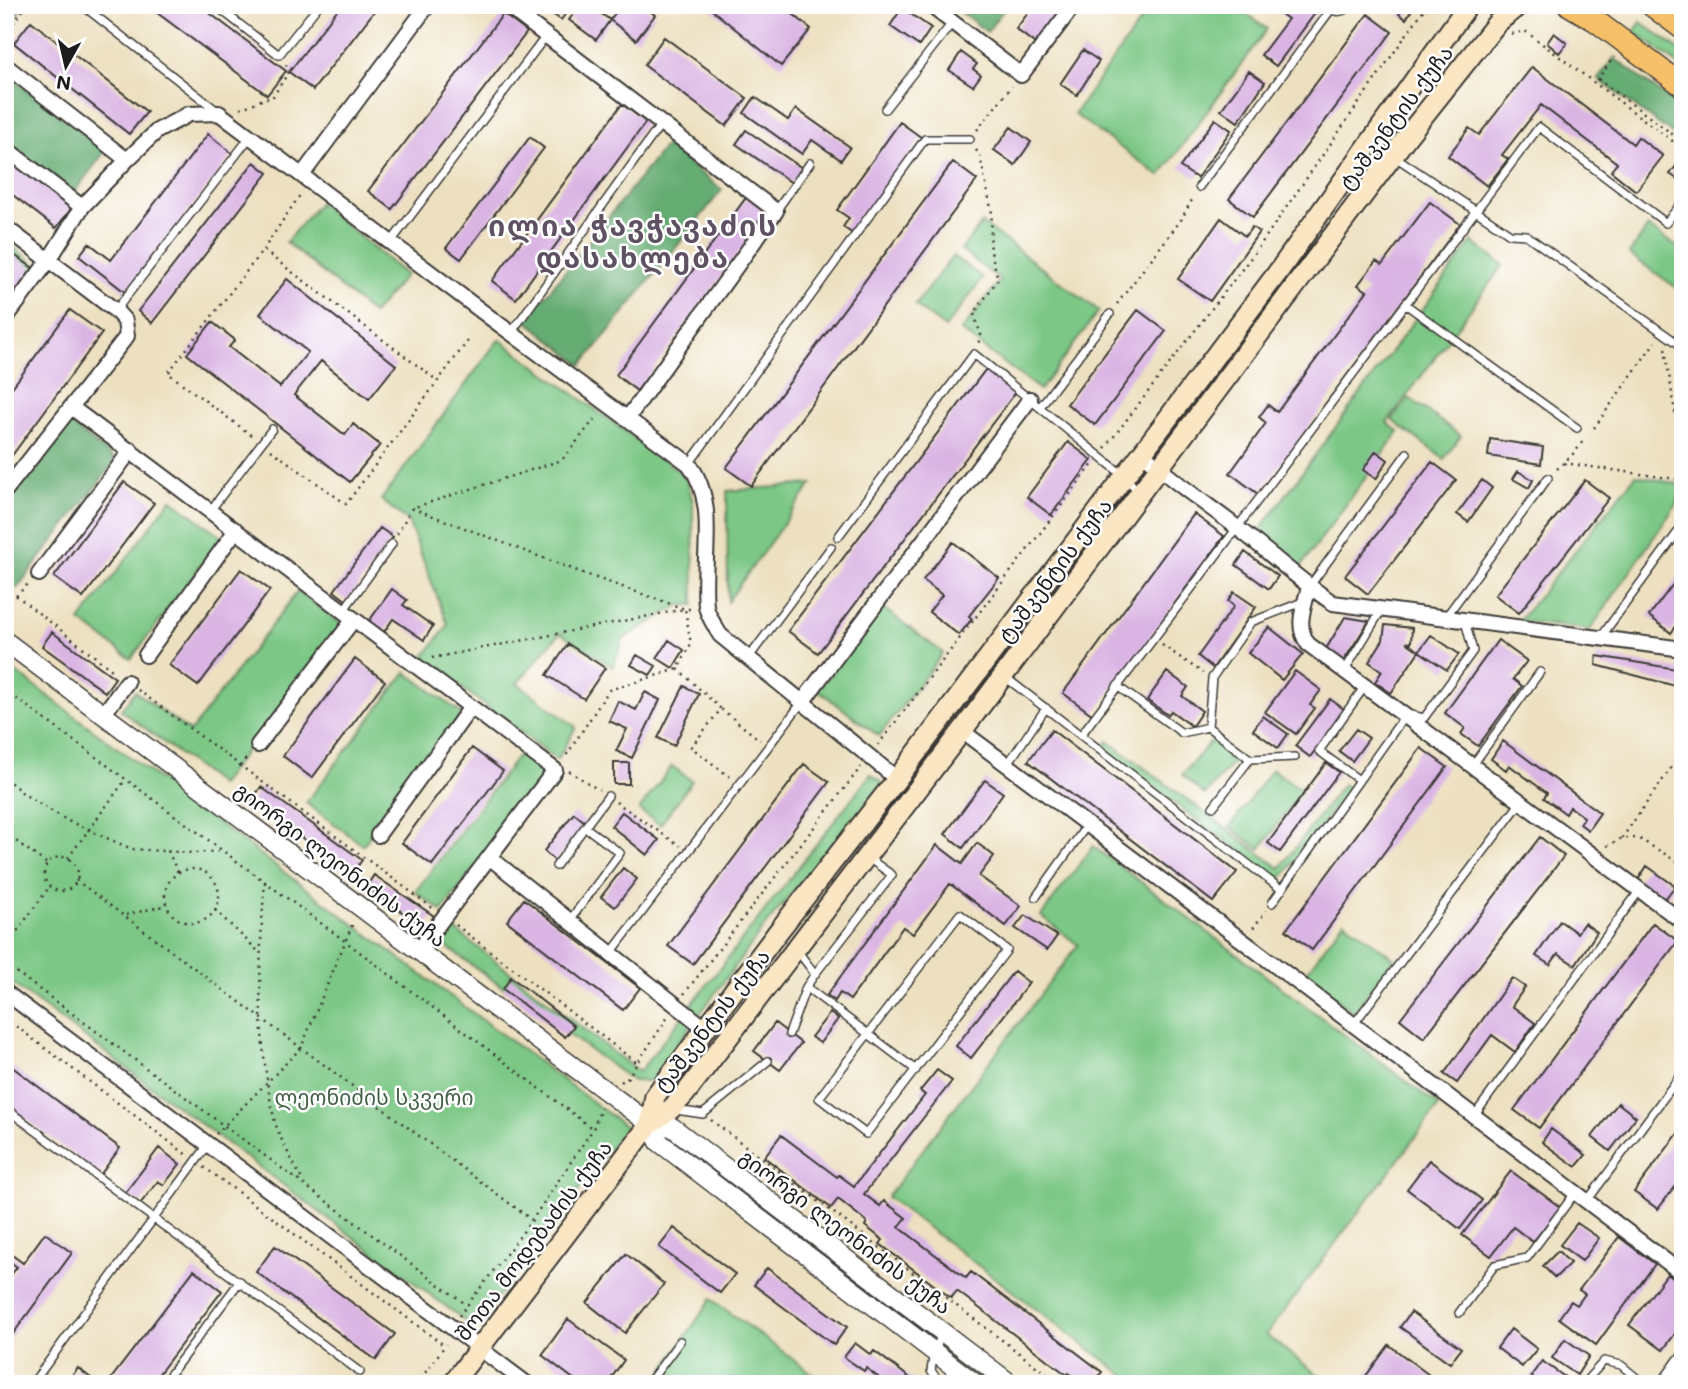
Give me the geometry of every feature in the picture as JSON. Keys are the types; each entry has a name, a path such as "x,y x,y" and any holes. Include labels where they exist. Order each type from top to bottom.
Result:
{"main road":[{"name":"ტაშკენტის ქუჩა","path":"650,1124 655,1096 1278,272 1468,5"},
{"name":"ტაშკენტის ქუჩა","path":"650,1124 671,1109 685,1094 1394,156 1497,23 1519,5"},
{"path":"1569,5 1683,86"},
{"path":"1651,5 1683,29"},
{"name":"შოთა მოდებაძის ქუჩა","path":"452,1384 650,1124"}],"street":[{"path":"302,175 428,5"},
{"path":"506,5 776,211 627,419"},
{"path":"930,5 1021,75 1074,5"},
{"path":"6,66 127,160"},
{"path":"5,318 49,260 82,207 157,131 189,114 219,113 689,464 700,478 705,499 706,608 720,635 750,656 897,779"},
{"path":"5,148 82,207"},
{"path":"5,227 116,311 125,321 127,336 5,491"},
{"path":"803,701 1035,403"},
{"path":"71,407 555,770 418,950"},
{"path":"39,574 131,450"},
{"path":"1142,452 1158,468 1237,527 1307,594 1333,603 1683,649"},
{"path":"146,655 236,530"},
{"path":"1307,594 1300,623 1302,635 1308,644 1683,922"},
{"path":"258,745 348,615"},
{"name":"გიორგი ლეონიძის ქუჩა","path":"5,641 650,1124 659,1142 976,1384"},
{"path":"103,715 127,682"},
{"path":"378,835 471,707"},
{"path":"962,731 1683,1274"},
{"path":"489,856 705,1028"},
{"path":"5,992 527,1384"},
{"name":"გიორგი ლეონიძის ქუჩა","path":"650,1124 672,1127 1011,1384"},
{"path":"1667,1384 1683,1362"}],"lane":[{"path":"82,5 219,113"},
{"path":"215,5 279,55 319,5"},
{"path":"1323,5 1330,11 1342,11 1350,5"},
{"path":"1199,187 1330,11"},
{"path":"885,108 952,23"},
{"path":"391,242 546,36"},
{"path":"511,333 661,124"},
{"path":"1081,735 1539,127 1666,223 1682,204"},
{"path":"116,311 250,136"},
{"path":"689,464 925,139 970,139"},
{"path":"1394,156 1510,234 1526,235 1683,347"},
{"path":"776,211 810,163"},
{"path":"1405,304 1577,428"},
{"path":"1035,403 1110,314"},
{"path":"838,537 974,354 1125,476 1140,493"},
{"path":"210,511 271,429"},
{"path":"1208,727 1212,678 1251,622 1307,594 1406,453"},
{"path":"1446,618 1548,478"},
{"path":"1600,638 1683,524"},
{"path":"348,615 392,544"},
{"path":"750,656 831,547"},
{"path":"1345,670 1382,609"},
{"path":"1272,903 1406,715 1424,718 1474,651 1465,620"},
{"path":"1472,766 1540,672"},
{"path":"1003,676 1282,890"},
{"path":"1359,780 1319,751 1366,685"},
{"path":"1118,686 1182,733 1208,727"},
{"path":"611,953 803,701"},
{"path":"1007,765 1046,708"},
{"path":"1208,727 1250,759 1295,757"},
{"path":"1213,807 1250,759"},
{"path":"556,866 608,796"},
{"path":"1353,1025 1521,802"},
{"path":"1036,897 1087,824"},
{"path":"570,920 620,853 585,827"},
{"path":"789,1034 806,987 892,875 866,857"},
{"path":"1474,1116 1640,890"},
{"path":"960,914 1007,950 916,1069 866,1134 819,1098 960,914"},
{"path":"796,949 815,974"},
{"path":"806,987 916,1069"},
{"path":"671,1109 703,1114 768,1061"},
{"path":"1459,1312 1495,1265 1527,1258 1581,1197 1683,1072"},
{"path":"5,1108 360,1372"},
{"path":"32,1384 208,1145"},
{"path":"163,1384 240,1281"},
{"path":"941,1384 931,1371 934,1351 944,1333"},
{"path":"648,1384 680,1341"},
{"path":"1583,1384 1586,1377 1604,1362 1621,1365 1644,1384"}],"path":[{"path":"5,34 27,5"},
{"path":"418,1384 445,1346 451,1327 532,1220 593,1129 607,1092 628,1077 676,1005 1256,251 1427,5"},
{"path":"1525,31 1683,149"},
{"path":"219,113 250,106 263,98 272,98 288,73 287,66 279,55"},
{"path":"974,354 981,335 974,314 998,279 990,248 992,213 980,156 970,139 1021,75"},
{"path":"1598,79 1683,142"},
{"path":"302,175 303,192 263,250 168,373 346,504 470,338"},
{"path":"1110,314 1181,220 1199,187"},
{"path":"263,250 438,381"},
{"path":"1594,428 1662,332"},
{"path":"1662,332 1681,450"},
{"path":"392,544 412,508 562,460 607,404"},
{"path":"1548,478 1576,451 1588,431"},
{"path":"1564,463 1683,480"},
{"path":"412,508 588,575 685,608"},
{"path":"5,587 127,682 444,916 637,1063"},
{"path":"685,608 691,644 678,669 609,690 560,765 688,852"},
{"path":"411,662 685,608 706,608"},
{"path":"1153,639 1212,678"},
{"path":"678,669 721,709 769,746"},
{"path":"5,690 223,850 593,1129"},
{"path":"721,709 691,747 740,784"},
{"path":"1592,854 1622,838 1683,751"},
{"path":"5,778 68,821 132,849 194,853 223,850"},
{"path":"68,859 127,779"},
{"path":"5,833 47,864"},
{"path":"1622,838 1638,838 1683,865"},
{"path":"168,851 178,873"},
{"path":"57,858 68,859 76,867 76,880 67,889 60,891 50,886 44,875 47,864 57,858"},
{"path":"195,869 212,877 219,894 215,910 202,920 186,922 172,913 167,905 166,887 178,873 195,869"},
{"path":"76,880 532,1220"},
{"path":"265,882 260,953 262,1019 268,1080 274,1121 304,1185"},
{"path":"5,948 50,886"},
{"path":"1243,941 1272,903"},
{"path":"124,916 167,905"},
{"path":"208,1145 223,1125 301,1048 360,906"},
{"path":"215,910 260,953"},
{"path":"5,964 467,1305"},
{"path":"5,1018 445,1346"},
{"path":"703,1114 1060,1384"}],"green space":[{"path":"5,5 24,5 5,31"},
{"path":"952,5 1007,5 987,32"},
{"path":"1152,5 1235,5 1267,29 1160,176 1074,114"},
{"path":"1641,22 1683,53 1683,68 1634,32"},
{"path":"1614,58 1683,110 1683,142 1598,79"},
{"path":"5,73 106,150 73,194 5,142"},
{"path":"666,145 722,190 582,365 526,320"},
{"path":"319,203 406,275 373,314 286,242"},
{"path":"982,223 1099,311 1040,390 961,331 1000,280 961,250"},
{"path":"1648,227 1683,251 1681,291 1629,254"},
{"path":"5,241 38,266 5,310"},
{"path":"1472,242 1503,265 1387,423 1399,432 1296,573 1252,541"},
{"path":"953,256 983,278 945,328 915,305"},
{"path":"499,339 678,470 688,483 693,503 694,605 680,605 623,639 613,667 560,633 517,683 576,727 557,760 423,658 448,625 408,521 381,500"},
{"path":"1409,398 1461,436 1444,459 1392,420"},
{"path":"70,424 116,460 17,588 5,579 5,507"},
{"path":"1636,475 1682,485 1678,502 1590,630 1519,621"},
{"path":"812,484 728,601 727,491"},
{"path":"171,499 222,537 131,659 80,621"},
{"path":"298,591 343,625 220,785 121,710 135,691 190,732"},
{"path":"882,607 943,653 879,736 818,690"},
{"name":"ლეონიძის სკვერი","path":"5,664 626,1127 475,1328 5,978"},
{"path":"406,672 462,714 363,845 306,803"},
{"path":"1213,739 1236,759 1205,795 1182,775"},
{"path":"1108,741 1280,868 1343,784 1349,788 1280,881 1102,750"},
{"path":"520,753 546,772 442,911 415,892"},
{"path":"672,766 692,781 660,825 639,810"},
{"path":"1272,769 1302,790 1260,849 1230,827"},
{"path":"871,774 883,783 768,922 650,1081 633,1081 440,942 453,928 639,1072"},
{"path":"1093,846 1439,1106 1266,1335 1330,1384 1136,1384 887,1197 1078,945 1041,916"},
{"path":"1344,921 1394,958 1354,1012 1304,975"},
{"path":"711,1299 827,1384 654,1384"}],"building":[{"path":"155,5 199,5 286,71 267,95 152,9"},
{"path":"341,5 379,5 313,90 289,72"},
{"path":"539,5 572,5 561,20"},
{"path":"580,5 589,5 610,20 596,40 569,20"},
{"path":"621,5 642,5 655,15 636,40 610,20"},
{"path":"706,5 782,5 811,29 781,66"},
{"path":"1034,5 1069,5 1038,46 1016,29"},
{"path":"1269,5 1306,5 1316,12 1276,66 1261,55 1288,19"},
{"path":"1404,7 1411,11 1406,19 1399,14"},
{"path":"902,8 931,28 919,46 890,26"},
{"path":"503,14 527,32 392,209 368,191"},
{"path":"1368,14 1392,32 1253,217 1229,199"},
{"path":"31,21 147,112 129,134 14,43"},
{"path":"1554,33 1567,43 1559,53 1547,43"},
{"path":"664,37 747,98 726,126 644,65"},
{"path":"1083,50 1099,61 1077,95 1060,84"},
{"path":"961,52 977,64 973,69 981,75 973,86 949,70"},
{"path":"1532,67 1633,144 1638,137 1663,156 1636,191 1611,171 1617,163 1541,105 1502,155 1508,159 1487,186 1448,156 1469,128 1479,135"},
{"path":"1249,71 1265,82 1238,122 1221,110"},
{"path":"755,97 788,120 796,109 850,147 841,160 812,140 802,154 744,113"},
{"path":"622,104 646,122 516,299 492,281"},
{"path":"1215,119 1231,130 1197,178 1180,167"},
{"path":"900,122 922,138 853,234 843,227 849,218 837,210"},
{"path":"1011,127 1031,142 1015,165 994,150"},
{"path":"746,130 802,168 792,183 736,144"},
{"path":"208,134 233,154 125,292 79,256 89,243 111,260"},
{"path":"530,137 544,148 461,259 446,248"},
{"path":"5,152 74,205 56,228 5,189"},
{"path":"254,162 268,173 152,323 138,311"},
{"path":"953,162 977,180 751,486 726,468"},
{"path":"1677,165 1683,170 1680,181 1670,174"},
{"path":"748,195 770,211 637,391 616,375"},
{"path":"1430,202 1460,224 1258,494 1230,473 1266,423 1259,417 1268,405 1277,412 1367,291 1358,285 1376,261 1382,265"},
{"path":"1221,218 1245,236 1252,227 1259,232 1210,301 1178,279"},
{"path":"7,250 33,268 17,290 5,282 11,274 5,270"},
{"path":"287,279 396,365 369,399 321,361 294,395 345,435 353,424 380,445 350,482 187,354 212,322 235,340 229,347 280,387 308,352 260,314"},
{"path":"70,310 102,333 5,465 5,397"},
{"path":"1138,310 1166,331 1095,425 1067,404"},
{"path":"986,369 1016,392 818,653 788,631"},
{"path":"1490,439 1543,447 1541,464 1488,456"},
{"path":"1068,442 1092,460 1051,515 1027,497"},
{"path":"1376,451 1388,460 1376,479 1363,470"},
{"path":"1432,462 1456,480 1368,594 1345,576"},
{"path":"1518,471 1533,480 1529,488 1513,479"},
{"path":"1482,480 1492,488 1468,522 1457,514"},
{"path":"1585,480 1609,498 1519,613 1495,595"},
{"path":"124,482 154,503 83,598 54,577"},
{"path":"1194,514 1224,536 1093,715 1063,693"},
{"path":"380,528 393,537 347,601 334,591"},
{"path":"953,542 999,578 969,616 972,619 959,635 929,612 942,595 923,580"},
{"path":"1245,552 1278,576 1269,589 1236,565"},
{"path":"241,569 270,590 198,686 169,665"},
{"path":"1683,571 1683,617 1671,633 1649,616"},
{"path":"392,589 407,600 403,605 433,626 424,640 393,619 382,635 367,624"},
{"path":"1234,592 1256,607 1213,668 1198,656 1234,606 1228,601"},
{"path":"1345,617 1369,621 1343,662 1326,649"},
{"path":"1385,625 1412,628 1411,643 1406,642 1419,651 1391,693 1375,682 1382,671 1369,662 1383,640"},
{"path":"1269,627 1303,654 1282,680 1248,653"},
{"path":"52,632 115,678 105,692 42,646"},
{"path":"1431,635 1459,654 1447,670 1419,651"},
{"path":"669,640 684,650 673,668 657,658"},
{"path":"1498,640 1527,661 1513,679 1522,686 1478,746 1461,734 1465,728 1445,713"},
{"path":"568,644 605,668 584,699 547,675"},
{"path":"637,655 656,666 650,675 631,665"},
{"path":"1597,656 1683,670 1683,688 1596,665"},
{"path":"355,659 385,681 312,778 283,756"},
{"path":"1295,671 1321,690 1310,705 1315,708 1296,734 1265,712"},
{"path":"1167,672 1188,687 1182,696 1202,711 1192,726 1171,711 1168,715 1147,700"},
{"path":"684,686 699,694 674,746 658,738"},
{"path":"645,692 660,700 632,758 616,751 627,729 609,721 618,701 636,710"},
{"path":"1330,699 1345,710 1310,757 1295,746"},
{"path":"1263,716 1288,734 1278,748 1253,730"},
{"path":"1356,729 1369,738 1352,761 1339,751"},
{"path":"1052,730 1237,872 1213,902 1028,761"},
{"path":"1503,741 1600,813 1588,830 1580,824 1584,817 1570,807 1566,814 1544,798 1547,793 1509,765 1506,770 1491,759"},
{"path":"472,748 503,771 432,865 402,843"},
{"path":"1421,748 1447,767 1312,950 1286,930"},
{"path":"614,763 629,763 629,784 614,784"},
{"path":"1326,763 1339,772 1280,852 1268,843"},
{"path":"804,764 829,782 693,964 668,946"},
{"path":"985,780 1003,793 963,848 945,834"},
{"path":"261,787 362,860 352,874 251,801"},
{"path":"622,812 659,840 647,855 611,826"},
{"path":"574,813 586,823 555,861 544,851"},
{"path":"1540,837 1564,856 1424,1038 1400,1019"},
{"path":"977,843 994,856 979,876 1021,906 1006,926 950,884 913,934 903,927 850,1000 840,993 835,1001 827,995 937,845 962,864"},
{"path":"1647,866 1675,886 1665,899 1638,880"},
{"path":"623,868 637,879 615,907 601,897"},
{"path":"374,875 434,916 425,928 366,887"},
{"path":"524,899 640,988 623,1010 507,921"},
{"path":"1025,915 1057,936 1047,950 1015,928"},
{"path":"1560,921 1577,933 1584,923 1597,932 1575,965 1558,954 1550,965 1536,956"},
{"path":"1653,923 1678,941 1539,1128 1514,1110"},
{"path":"1014,971 1029,983 971,1058 956,1046"},
{"path":"511,977 574,1026 565,1037 503,989"},
{"path":"1512,978 1525,987 1512,1006 1535,1023 1515,1052 1492,1035 1457,1083 1444,1074"},
{"path":"830,1013 838,1019 820,1043 811,1037"},
{"path":"775,1023 801,1043 780,1070 754,1051"},
{"path":"7,1063 120,1148 100,1175 5,1103"},
{"path":"937,1070 952,1081 864,1194 880,1206 884,1201 906,1218 899,1227 966,1278 971,1272 1102,1372 1093,1384 1083,1384 1069,1373 1067,1375 957,1291 951,1298 880,1244 883,1240 865,1226 867,1222 838,1199 831,1208 764,1157 781,1135 837,1177 839,1175 854,1186 925,1095 920,1091"},
{"path":"1618,1103 1636,1117 1610,1151 1592,1137"},
{"path":"1683,1127 1683,1176 1658,1209 1634,1192"},
{"path":"1551,1129 1586,1155 1576,1167 1542,1142"},
{"path":"159,1148 180,1164 164,1185 158,1181 140,1204 125,1193"},
{"path":"1429,1160 1482,1200 1460,1229 1407,1189"},
{"path":"1511,1171 1560,1207 1533,1242 1513,1227 1491,1256 1462,1235"},
{"path":"1577,1223 1599,1238 1582,1261 1560,1245"},
{"path":"674,1228 735,1274 720,1293 659,1247"},
{"path":"45,1233 72,1253 5,1345 5,1283 17,1267 5,1258 5,1250 23,1263"},
{"path":"1619,1237 1655,1264 1596,1345 1559,1318 1571,1301 1577,1305 1585,1294 1579,1290"},
{"path":"275,1246 395,1334 376,1360 256,1272"},
{"path":"1558,1251 1570,1263 1555,1278 1543,1266"},
{"path":"626,1254 664,1284 625,1333 587,1303"},
{"path":"767,1268 847,1327 834,1345 754,1285"},
{"path":"194,1270 222,1291 151,1384 107,1384"},
{"path":"1667,1274 1683,1285 1683,1323 1663,1350 1629,1325"},
{"path":"1411,1312 1461,1348 1450,1363 1400,1327"},
{"path":"568,1319 624,1360 607,1384 580,1384 542,1355"},
{"path":"1511,1329 1537,1349 1522,1367 1497,1348"},
{"path":"1565,1339 1589,1356 1577,1375 1552,1358"},
{"path":"855,1343 871,1355 874,1351 918,1384 887,1384 866,1368 864,1371 844,1357"},
{"path":"1389,1345 1441,1384 1360,1384"},
{"path":"1542,1361 1569,1380 1567,1384 1541,1384 1531,1376"},
{"path":"78,1368 92,1379 89,1384 66,1384"}],"district":[{"name":"ილია ჭავჭავაძის დასახლება","path":"633,241"}]}
